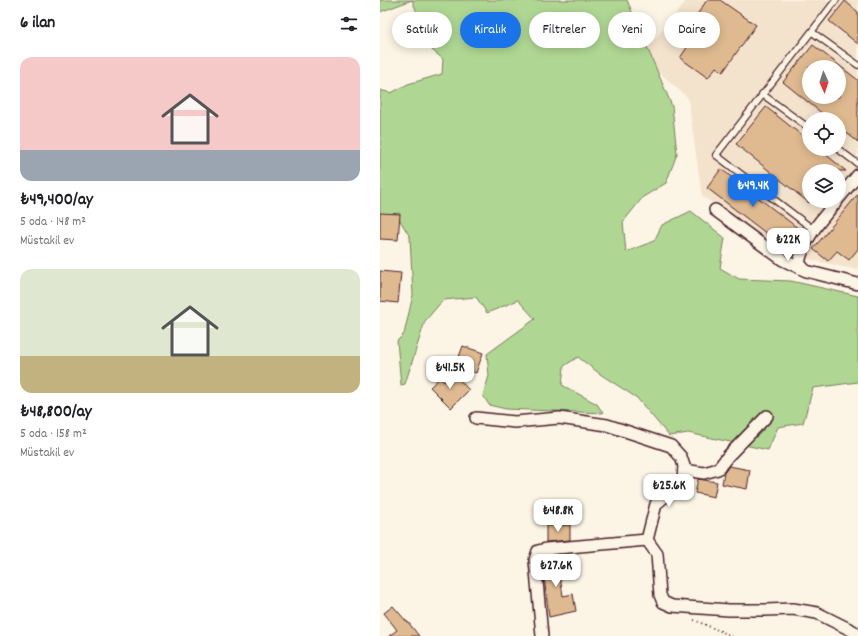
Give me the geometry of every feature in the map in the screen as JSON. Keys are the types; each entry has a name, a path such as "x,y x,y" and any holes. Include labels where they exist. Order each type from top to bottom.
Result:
{"street":[{"path":"846,190 858,175"},
{"path":"806,271 799,263 801,251 814,230 831,208"},
{"path":"715,210 783,260 806,271 858,284"},
{"path":"684,470 704,472 718,469 728,456 767,416"},
{"path":"476,418 515,422 558,418 607,425 671,446 681,457 684,466 683,481 656,504 647,540 657,554 660,595 663,602 672,606 729,610 793,609 817,613 853,631 858,636"},
{"path":"542,636 535,560 538,551 647,540"}],"lane":[{"path":"814,230 716,155 836,0"},
{"path":"812,32 858,65"},
{"path":"762,94 802,123"},
{"path":"846,155 858,164"}],"path":[{"path":"693,619 732,636"}],"shaded area":[{"path":"687,0 858,0 858,270 788,255 702,196 688,98 641,56 648,48 656,48 656,38 664,28 664,48 720,48 720,12 677,12"}],"green space":[{"path":"380,0 412,0 380,12"},
{"path":"412,0 627,0 632,12 608,12 608,48 647,48 672,106 677,154 666,183 643,197 623,222 626,252 654,241 662,225 691,211 725,238 720,268 739,279 791,281 858,296 858,382 813,388 803,423 778,427 768,450 688,433 669,436 637,398 600,374 578,357 564,366 562,385 597,404 603,413 506,409 489,405 483,395 489,376 487,354 535,319 518,300 487,313 476,297 443,300 425,321 405,384 401,385 397,341 404,334 413,295 410,237 398,217 380,231 380,90 391,93 408,84 442,74 443,59 431,48 452,48 452,12 417,12"}],"building":[{"path":"707,0 720,0 756,25 723,72 716,67 708,78 680,58 687,48 720,48 720,12 699,12"},
{"path":"845,1 858,12 858,44 829,21"},
{"path":"813,45 832,60 802,60 802,97 783,82"},
{"path":"846,71 858,80 858,142 846,133 846,112 820,112 810,104 846,104"},
{"path":"766,107 802,135 802,156 828,156 837,164 802,164 802,197 736,144"},
{"path":"721,169 799,229 784,247 707,188"},
{"path":"858,194 858,249 849,260 837,251 828,261 813,249"},
{"path":"380,213 400,214 398,240 380,239"},
{"path":"380,271 401,273 398,303 380,301"},
{"path":"463,346 483,353 476,373 456,365"},
{"path":"453,373 469,390 451,408 430,387 440,378 444,382"},
{"path":"729,466 750,470 747,489 722,484 724,473"},
{"path":"698,479 717,482 714,497 695,493"},
{"path":"570,525 570,540 546,542 546,526"},
{"path":"561,555 563,570 559,570 563,596 573,594 576,611 549,617 542,561 543,557"},
{"path":"393,606 419,636 389,636 397,630 384,613"}]}
